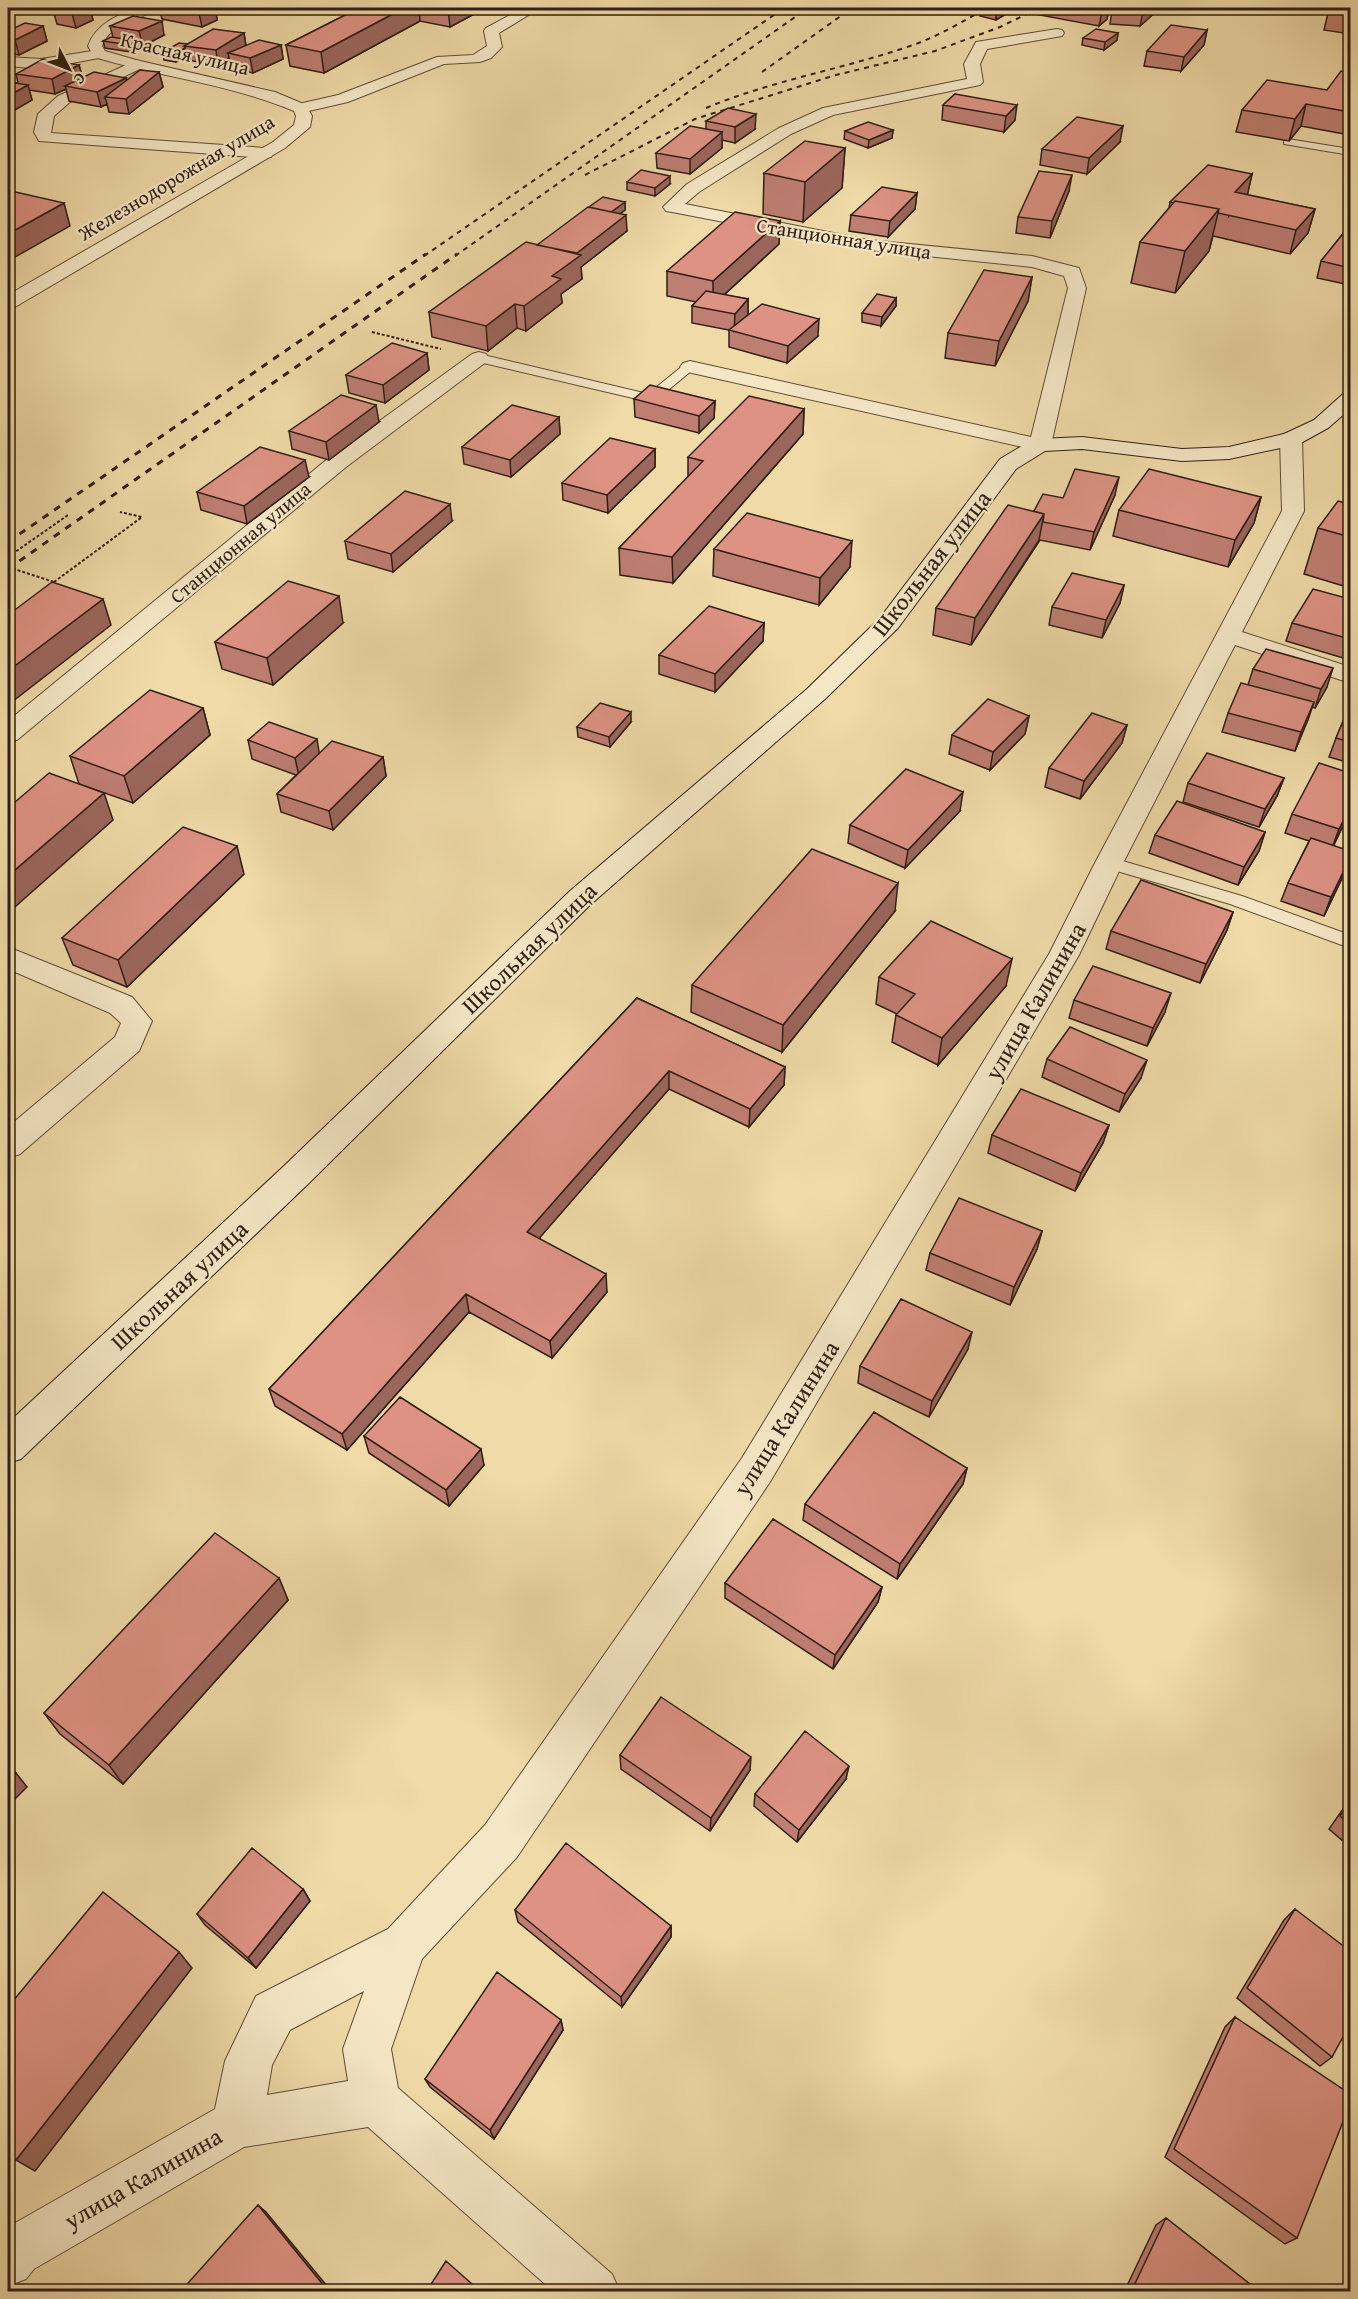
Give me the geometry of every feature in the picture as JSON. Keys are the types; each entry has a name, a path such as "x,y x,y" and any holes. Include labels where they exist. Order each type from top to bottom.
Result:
{"street":[{"name":"Красная улица","path":"147,8 107,28 96,37 94,46 99,54 269,95 300,108"},
{"name":"Железнодорожная улица","path":"8,303 265,153 302,127 304,116 300,108 342,99 442,60 476,59 486,55 495,47 491,31 532,8"},
{"name":"Станционная улица","path":"1040,445 1077,288 1072,272 1032,262 869,245 672,207 693,188 785,131 829,111 952,88 975,81 972,64 981,45 1057,33"},
{"path":"8,62 41,64 99,54"},
{"path":"137,65 64,99 46,114 42,132 45,138 265,153"},
{"name":"Станционная улица","path":"8,734 338,462 479,358"},
{"path":"690,367 1040,445 1082,442 1182,455 1229,453 1291,439 1321,424 1350,398"},
{"name":"улица Калинина","path":"8,2260 16,2251 237,2124 249,2061 273,2013 404,1945 501,1841 756,1470 1064,955 1108,863 1293,511 1291,439"},
{"name":"Школьная улица","path":"8,1447 287,1183 580,898 816,694 881,631 1008,464 1040,445"},
{"path":"1227,634 1350,676"},
{"path":"8,957 121,1005 137,1021 128,1043 8,1145"},
{"path":"404,1945 367,2049 376,2101 594,2292"},
{"path":"237,2124 376,2101"}],"lane":[{"path":"1288,142 1350,152"},
{"path":"479,358 650,398 690,367"},
{"path":"1108,863 1236,900 1350,942"}],"path":[{"path":"372,333 479,358"},
{"path":"8,567 54,582 142,517 120,512"},
{"path":"8,557 68,515"}],"building":[{"path":"87,8 72,14 53,10"},
{"path":"172,8 210,8 199,13"},
{"path":"359,8 404,8 321,52 286,45"},
{"path":"1006,8 996,12 981,9"},
{"path":"1079,8 1107,8 1102,12"},
{"path":"1115,8 1147,8 1143,12 1112,10"},
{"path":"1350,8 1350,12 1329,9"},
{"path":"133,16 162,21 139,31 110,26"},
{"path":"25,23 43,26 15,40 8,39 8,31"},
{"path":"1171,25 1207,30 1184,57 1147,51"},
{"path":"213,29 244,33 216,50 184,46"},
{"path":"1096,29 1118,33 1105,42 1083,38"},
{"path":"111,37 138,41 130,45 103,41"},
{"path":"259,40 281,45 250,58 228,53"},
{"path":"179,43 187,44 185,48 174,54 163,52"},
{"path":"43,59 79,65 52,79 16,74"},
{"path":"140,70 159,72 126,99 105,97"},
{"path":"1341,71 1350,73 1350,112 1306,104 1295,119 1242,110 1267,80 1327,90"},
{"path":"94,72 126,78 97,92 65,86"},
{"path":"8,82 28,85 8,96"},
{"path":"955,94 1017,105 1006,116 943,105"},
{"path":"728,108 756,114 735,127 706,121"},
{"path":"1077,117 1123,126 1089,158 1042,149"},
{"path":"868,122 893,130 869,140 845,131"},
{"path":"690,126 722,132 690,159 656,153"},
{"path":"805,141 845,148 805,182 764,173"},
{"path":"1208,165 1252,174 1235,192 1315,209 1296,230 1218,213 1219,209 1170,202"},
{"path":"641,170 670,176 655,188 627,182"},
{"path":"1039,171 1072,175 1052,221 1018,217"},
{"path":"882,187 917,193 890,221 851,215"},
{"path":"11,191 64,203 8,234 8,193"},
{"path":"603,197 625,202 611,212 589,207"},
{"path":"1175,201 1219,209 1185,251 1140,242"},
{"path":"588,207 626,215 577,253 537,245"},
{"path":"735,212 780,221 713,281 667,271"},
{"path":"1350,225 1350,268 1321,261"},
{"path":"526,242 581,255 552,276 561,279 524,306 515,304 486,326 429,312"},
{"path":"984,270 1032,277 999,341 948,333"},
{"path":"706,291 748,299 735,314 692,306"},
{"path":"877,294 896,298 882,317 862,313"},
{"path":"762,304 819,319 788,346 729,330"},
{"path":"392,343 427,353 383,385 346,375"},
{"path":"650,385 715,401 699,416 634,399"},
{"path":"341,395 376,405 326,442 289,431"},
{"path":"749,396 804,409 672,557 619,548 703,461 688,457"},
{"path":"512,405 559,417 510,460 462,447"},
{"path":"610,438 655,449 607,495 562,483"},
{"path":"260,447 305,460 244,506 197,492"},
{"path":"1075,469 1119,477 1094,532 1043,522 1044,514 1034,511 1043,494 1063,498"},
{"path":"1149,469 1261,497 1235,540 1119,510"},
{"path":"405,491 450,504 391,554 345,541"},
{"path":"1338,501 1350,504 1350,537 1318,528"},
{"path":"1008,505 1044,514 975,618 936,608"},
{"path":"747,513 852,541 820,578 714,549"},
{"path":"1072,573 1124,585 1106,620 1052,607"},
{"path":"288,581 339,596 267,658 215,642"},
{"path":"52,582 103,599 8,671 8,615"},
{"path":"1313,589 1350,599 1350,639 1292,623"},
{"path":"709,606 764,623 715,674 659,655"},
{"path":"1266,649 1333,668 1321,689 1253,669"},
{"path":"1241,683 1314,702 1301,732 1228,713"},
{"path":"150,690 203,708 124,776 70,756"},
{"path":"988,699 1029,716 993,752 952,735"},
{"path":"600,703 631,712 609,737 577,727"},
{"path":"1350,705 1350,742 1336,738"},
{"path":"1092,713 1127,725 1084,781 1049,768"},
{"path":"269,722 317,739 295,758 248,740"},
{"path":"332,741 383,757 329,811 277,794"},
{"path":"1207,753 1284,778 1265,809 1188,783"},
{"path":"1319,763 1350,773 1350,807 1339,829 1292,814"},
{"path":"906,769 963,792 908,850 850,825"},
{"path":"49,773 104,793 8,876 8,808"},
{"path":"1177,801 1265,832 1244,867 1155,835"},
{"path":"183,827 237,846 118,960 62,938"},
{"path":"1311,838 1350,851 1350,858 1331,897 1288,883"},
{"path":"812,849 898,883 783,1025 692,985"},
{"path":"1141,880 1233,912 1206,964 1111,931"},
{"path":"931,921 1012,959 942,1038 896,1015 915,994 879,977"},
{"path":"1093,966 1171,993 1153,1028 1074,1000"},
{"path":"637,998 785,1067 750,1109 669,1071 527,1232 606,1274 550,1341 466,1294 342,1434 269,1389"},
{"path":"1070,1027 1147,1060 1125,1094 1047,1059"},
{"path":"1021,1089 1109,1125 1081,1173 992,1135"},
{"path":"959,1198 1042,1231 1014,1287 930,1253"},
{"path":"901,1299 972,1332 932,1401 860,1366"},
{"path":"400,1397 481,1449 446,1490 364,1436"},
{"path":"874,1412 967,1468 900,1564 805,1504"},
{"path":"773,1519 882,1587 835,1655 725,1583"},
{"path":"215,1533 279,1578 109,1765 44,1713"},
{"path":"661,1697 751,1757 711,1818 620,1755"},
{"path":"805,1731 849,1766 799,1830 755,1794"},
{"path":"8,1765 16,1773 8,1782"},
{"path":"1350,1802 1350,1825 1340,1816"},
{"path":"566,1843 671,1926 621,1997 515,1910"},
{"path":"252,1848 303,1889 248,1958 197,1914"},
{"path":"103,1892 179,1952 16,2160 8,2152 8,2007"},
{"path":"1295,1909 1350,1951 1350,2024 1332,2057 1247,1988"},
{"path":"497,1972 561,2020 490,2130 425,2079"},
{"path":"1235,2017 1350,2094 1350,2104 1297,2238 1174,2149"},
{"path":"258,2205 329,2292 180,2292"},
{"path":"1166,2218 1260,2292 1131,2292"},
{"path":"446,2261 481,2292 426,2292"}],"railway":[{"path":"424,256 784,8"},
{"path":"455,256 808,8"},
{"path":"762,72 852,8"},
{"path":"706,108 783,82 913,45 942,33 987,8"},
{"path":"585,175 695,119 836,75 935,51 1000,27 1039,8"},
{"path":"8,542 426,254"},
{"path":"8,569 457,254"}]}
